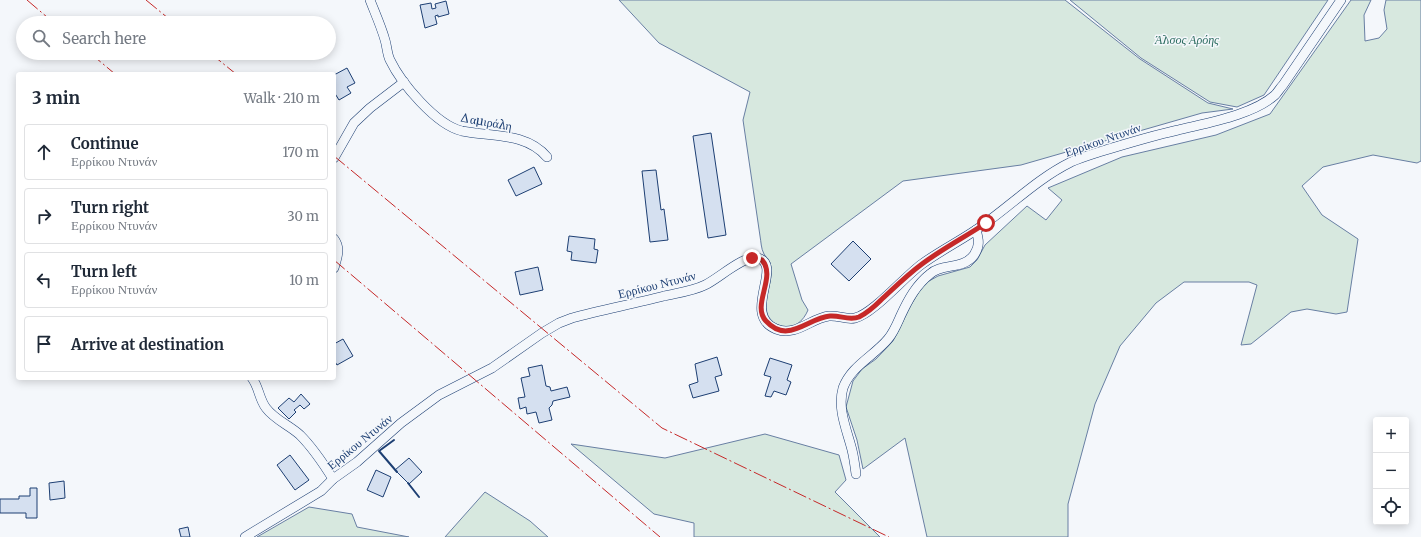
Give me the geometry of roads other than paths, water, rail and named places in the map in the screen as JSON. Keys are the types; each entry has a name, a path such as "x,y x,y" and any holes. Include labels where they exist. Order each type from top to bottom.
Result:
{"street":[{"name":"Δαμιράλη","path":"370,0 385,40 389,59 404,82 424,105 452,128 526,142 538,148 547,157"},
{"name":"Ερρίκου Ντυνάν","path":"245,537 321,491 333,479 357,462 391,432 439,395 492,368 530,341 559,323 589,313 703,286 744,261 755,258 762,260 766,266 762,314 766,321 773,327 782,330 794,330 830,316 859,317 868,311 922,264 976,230 1044,177 1073,161 1126,143 1209,123 1264,103 1283,85 1341,0"},
{"path":"336,154 354,122 404,82"},
{"path":"856,474 852,451 842,417 841,403 844,388 850,375 891,336 908,300 919,284 935,270 966,262 973,256 979,245 976,230"},
{"path":"336,242 338,245 336,259"},
{"path":"254,380 261,400 266,408 273,416 300,434 323,463 333,479"}],"park label":[{"name":"Άλσος Αρόης","path":"1187,40"}]}
